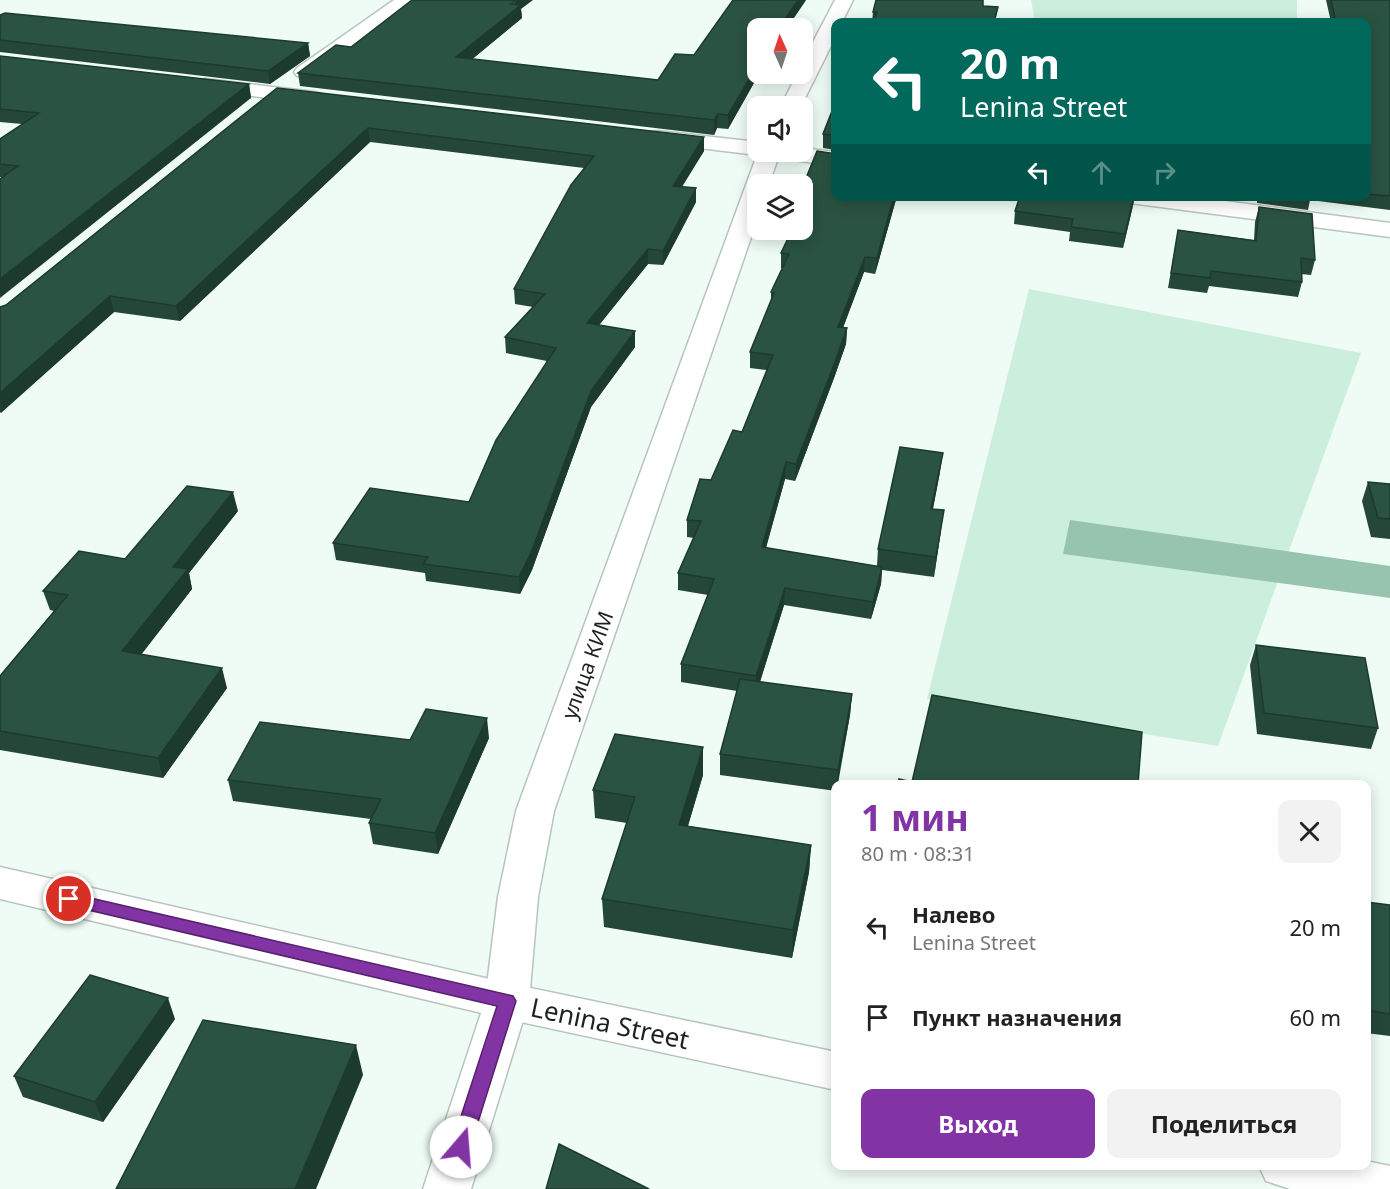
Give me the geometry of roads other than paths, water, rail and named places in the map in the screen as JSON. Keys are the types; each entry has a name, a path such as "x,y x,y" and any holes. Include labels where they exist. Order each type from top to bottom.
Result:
{"street":[{"path":"247,115 274,93 406,0"},
{"path":"835,18 844,0"},
{"path":"796,96 831,26"},
{"path":"183,82 333,100"},
{"path":"640,135 747,148"},
{"path":"813,156 831,158"},
{"name":"улица КИМ","path":"447,1189 507,1001 518,897 535,811 764,162"},
{"path":"1168,201 1390,230"},
{"name":"Lenina Street","path":"0,883 507,1001 831,1070"},
{"path":"1302,1170 1390,1188"}]}
